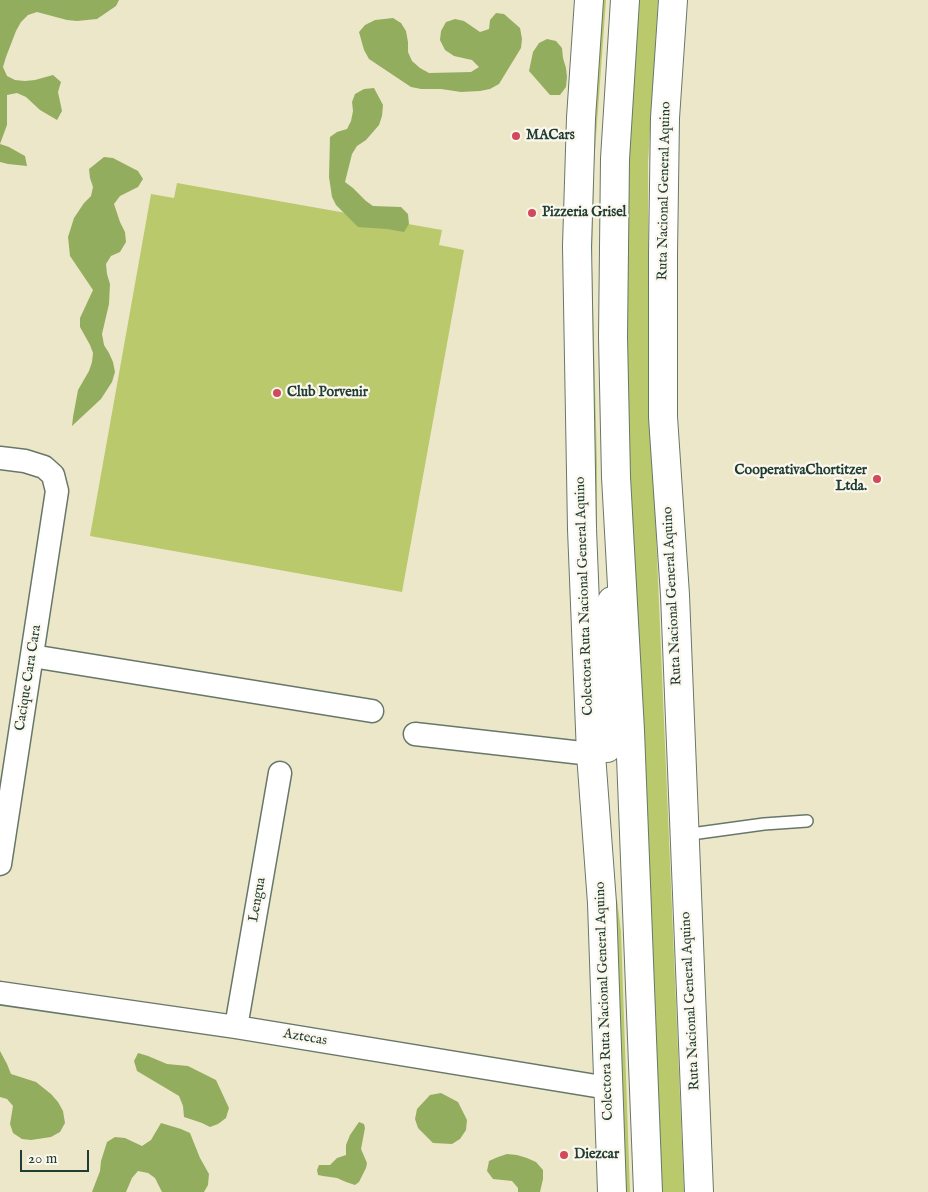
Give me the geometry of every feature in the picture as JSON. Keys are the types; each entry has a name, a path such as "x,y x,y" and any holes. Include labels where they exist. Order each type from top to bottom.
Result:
{"main road":[{"name":"Colectora Ruta Nacional General Aquino","path":"589,0 581,118 577,246 582,529 591,754 602,904 612,1192"},
{"path":"625,0 615,158 613,337 616,477 630,731 648,1192"},
{"name":"Ruta Nacional General Aquino","path":"674,0 665,118 663,417 675,595 699,1192"},
{"path":"602,904 616,477"}],"street":[{"name":"Cacique Cara Cara","path":"0,458 25,461 44,467 53,475 57,491 0,864"},
{"path":"32,656 372,711"},
{"path":"416,734 591,754"},
{"name":"Lengua","path":"236,1027 280,773"},
{"name":"Aztecas","path":"0,993 236,1027 608,1088"}],"lane":[{"path":"684,835 764,824 807,821"}],"green space":[{"path":"0,0 119,0 116,6 97,19 67,20 37,12 28,15 21,22 3,67 7,76 15,80 25,81 53,75 61,82 58,92 62,111 57,120 40,110 26,97 17,93 7,95 7,125 0,144"},
{"path":"598,0 606,0 594,165 592,264 597,464 597,609 587,166"},
{"path":"636,0 658,0 648,163 650,392 684,1192 661,1192 627,390 625,278 626,163"},
{"path":"496,13 504,14 520,28 521,48 499,84 490,89 480,91 461,92 411,87 369,59 364,50 359,32 365,25 375,20 393,18 401,23 406,31 408,52 412,61 420,68 429,73 471,72 479,67 472,60 454,56 445,50 440,40 441,31 446,22 455,19 464,21 480,32 489,29 490,20"},
{"path":"547,39 556,41 562,48 567,77 566,87 560,95 550,95 529,71 533,52 539,43"},
{"path":"374,88 383,105 382,116 379,125 366,140 357,146 352,154 345,182 373,206 401,207 408,214 409,224 404,232 358,227 336,205 332,197 329,177 330,137 337,132 347,129 351,121 352,102 355,94 364,89"},
{"path":"0,144 25,156 27,166 0,162"},
{"path":"104,157 113,158 138,171 143,179 138,187 120,196 114,204 125,232 126,242 120,252 111,256 106,264 110,284 109,304 102,334 104,345 113,362 115,372 112,382 101,399 72,426 78,390 92,362 93,353 80,327 80,318 93,290 70,256 68,237 74,218 91,196 93,187 89,169"},
{"name":"Club Porvenir","path":"177,183 442,230 439,245 464,250 402,592 90,536 151,194 174,198"},
{"path":"615,899 617,900 621,931 630,1192 623,1192"},
{"path":"0,1051 11,1074 36,1082 58,1102 63,1111 65,1123 60,1132 51,1137 31,1140 22,1139 13,1133 10,1124 13,1106 7,1099 0,1097"},
{"path":"138,1053 167,1064 188,1066 216,1080 229,1108 226,1118 210,1127 184,1117 183,1106 179,1096 137,1071 134,1061"},
{"path":"441,1093 458,1102 467,1120 466,1130 460,1139 452,1144 433,1143 418,1128 415,1119 417,1109 430,1095"},
{"path":"359,1122 364,1124 365,1128 361,1149 367,1163 359,1182 355,1185 337,1178 318,1175 319,1165 330,1165 337,1158 346,1155 346,1145"},
{"path":"161,1123 190,1133 209,1174 208,1185 204,1192 162,1192 155,1178 148,1173 138,1171 132,1178 126,1192 92,1192 100,1171 107,1142 115,1137 125,1138 142,1146 151,1140"},
{"path":"507,1154 517,1155 536,1162 543,1170 540,1192 518,1192 518,1188 512,1181 493,1179 487,1171 489,1161"}],"place":[{"name":"MACars","path":"516,136"},
{"name":"Pizzeria Grisel","path":"532,213"},
{"name":"Club Porvenir","path":"277,393"},
{"name":"CooperativaChortitzer Ltda.","path":"877,479"},
{"name":"Diezcar","path":"564,1155"}]}
